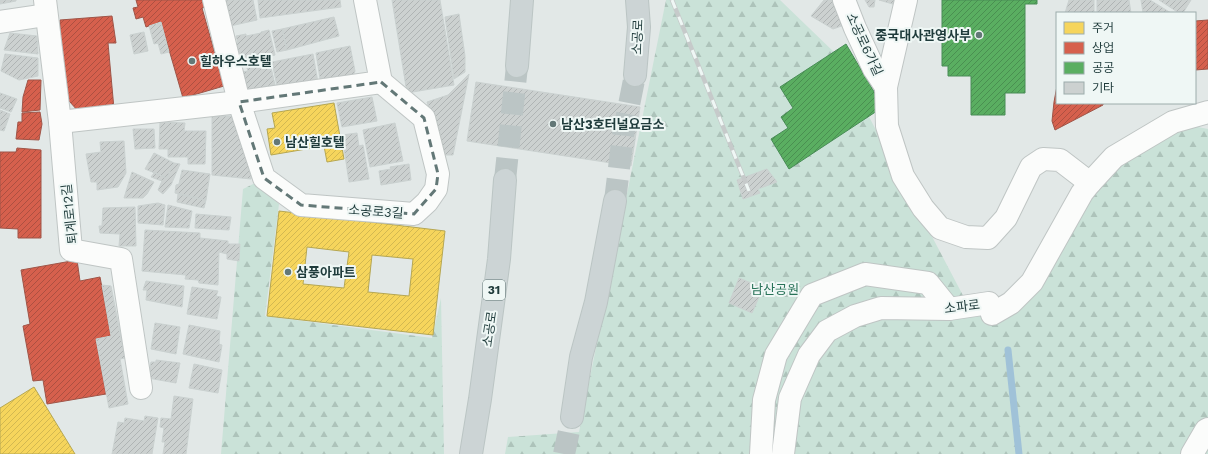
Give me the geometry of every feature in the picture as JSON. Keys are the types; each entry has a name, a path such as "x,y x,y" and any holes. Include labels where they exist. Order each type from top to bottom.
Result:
{"main road":[{"path":"517,66 522,0"},
{"name":"소공로","path":"635,75 639,26 637,0"},
{"name":"소공로","path":"471,454 481,392 498,259 505,180"},
{"path":"572,417 581,357 596,302 615,201"}],"street":[{"path":"214,0 239,102"},
{"path":"60,122 239,102 381,82 365,0"},
{"name":"소공로6가길","path":"844,0 874,69 886,87"},
{"path":"906,0 886,87 887,126 903,176 923,208 940,228 966,237 988,238 1006,218 1031,167 1043,159 1060,160 1090,183"},
{"path":"0,22 45,7"},
{"name":"퇴계로12길","path":"45,7 60,122 71,250 121,258 141,388"},
{"name":"소공로3길","path":"239,102 264,178 301,205 414,214 427,202 436,189 438,174 424,118 381,82"},
{"name":"소파로","path":"783,454 790,398 809,355 827,331 855,316 881,308 949,309 989,303 992,314 1011,303 1032,282 1082,194 1090,183 1114,158 1173,122 1208,112"},
{"path":"761,454 764,400 776,355 812,295 865,274 928,283 949,309"},
{"path":"1192,454 1208,429"}],"highlighted area":[{"path":"381,82 424,118 438,174 436,189 414,214 301,205 264,178 239,102"}],"green space":[{"name":"남산공원","path":"666,0 780,0 836,54 968,305 1011,303 1082,193 1173,122 1208,129 1208,454 505,454 508,437 579,432"},
{"path":"255,183 279,204 265,316 432,338 441,298 444,454 221,454 243,189"}],"building: 주거":[{"path":"334,103 344,159 327,162 324,146 271,155 267,129 275,128 272,113"},
{"name":"삼풍아파트","path":"279,211 445,231 433,335 267,316","holes":["307,247 349,252 344,288 303,284","372,255 413,259 409,296 368,292"]},
{"path":"34,387 75,454 0,454 0,408"}],"building: 상업":[{"path":"136,0 204,0 206,7 202,8 224,86 183,98 161,22 146,27 143,17 136,19 133,8 138,7"},
{"path":"112,16 116,43 108,43 114,109 78,111 61,92 60,20"},
{"path":"1208,20 1208,69 1196,70 1196,21"},
{"path":"28,80 41,80 40,110 22,112 23,97"},
{"path":"1056,91 1056,104 1103,105 1055,130 1052,121"},
{"path":"40,112 42,124 39,140 16,139 18,122 22,122 22,113"},
{"path":"17,148 41,150 41,238 18,238 18,229 0,228 0,152 16,152"},
{"path":"77,260 80,281 100,277 111,336 96,339 106,394 47,404 43,380 33,381 23,326 30,324 21,270"}],"building: 공공":[{"path":"942,0 1037,0 1037,4 1025,4 1025,93 1005,93 1005,115 971,115 971,76 948,76 948,66 942,66"},
{"path":"846,44 883,107 789,169 771,139 788,128 781,117 793,108 780,87"}],"building: 기타":[{"path":"0,0 16,0 16,1 0,4"},
{"path":"220,0 253,0 257,20 226,27"},
{"path":"258,0 340,0 341,7 260,18"},
{"path":"392,0 440,0 454,85 407,93"},
{"path":"824,0 836,0 850,23 833,29 811,16"},
{"path":"865,0 875,0 874,7 869,7"},
{"path":"879,0 898,0 896,5"},
{"path":"1069,0 1094,0 1094,12 1065,12"},
{"path":"1097,0 1129,0 1131,12 1097,12"},
{"path":"1141,0 1150,0 1169,12 1143,12"},
{"path":"1159,0 1191,0 1184,12 1177,12"},
{"path":"459,14 465,56 465,72 454,79 445,17"},
{"path":"334,17 339,36 287,50 282,29"},
{"path":"161,22 169,52 161,54 158,43 154,44 149,26"},
{"path":"282,29 287,50 277,52 272,31"},
{"path":"269,30 275,55 266,57 267,60 234,67 229,45 238,43 236,36 246,34 246,36"},
{"path":"144,32 148,51 134,54 130,35"},
{"path":"10,33 37,36 38,54 4,50"},
{"path":"350,46 355,71 351,80 321,85 316,53"},
{"path":"5,54 38,58 38,76 19,80 1,71"},
{"path":"313,54 318,83 278,91 272,62"},
{"path":"270,63 275,85 259,88 240,95 236,73 248,71 247,68"},
{"path":"469,74 453,155 445,155 427,102 448,95"},
{"name":"남산3호터널요금소","path":"476,82 640,107 631,166 467,141"},
{"path":"0,93 17,99 11,112 0,108"},
{"path":"372,97 377,121 342,127 337,103"},
{"path":"0,110 10,114 4,131 0,130"},
{"path":"212,116 239,116 252,155 251,179 212,175"},
{"path":"160,122 185,123 184,131 206,131 205,164 188,164 188,157 168,157 168,149 159,149"},
{"path":"395,123 403,161 370,167 363,130"},
{"path":"133,129 154,129 155,148 135,149"},
{"path":"357,133 359,146 363,145 369,179 349,182 342,135"},
{"path":"124,141 126,173 118,187 97,190 97,182 91,182 86,154 101,152 100,142"},
{"path":"154,153 174,163 167,178 145,169"},
{"path":"174,163 180,164 171,185 163,194 158,190 162,181 151,177 154,173 167,178"},
{"path":"409,164 411,180 381,185 379,171 391,169 390,167"},
{"path":"767,169 777,182 758,189 760,193 743,199 737,180"},
{"path":"182,170 210,174 206,200 175,193 176,185 179,184"},
{"path":"132,172 154,182 143,198 124,198"},
{"path":"178,194 206,200 204,208 177,202"},
{"path":"158,203 165,205 163,225 138,223 138,206"},
{"path":"168,205 192,211 189,228 165,227"},
{"path":"135,207 136,246 119,246 120,234 100,233 99,226 102,226 103,208"},
{"path":"196,214 231,217 229,230 195,228"},
{"path":"145,230 200,233 200,238 228,241 228,244 240,244 239,261 227,259 227,254 219,252 218,285 199,283 198,280 185,279 186,275 142,271"},
{"path":"739,278 763,288 752,313 729,303"},
{"path":"146,281 184,286 182,307 146,300 147,290 143,290"},
{"path":"102,285 111,286 125,358 120,359 128,404 109,408 96,339 111,336"},
{"path":"192,287 218,291 216,296 221,297 217,319 187,314"},
{"path":"155,323 180,327 176,354 151,349"},
{"path":"189,325 220,331 219,344 222,345 219,362 183,354"},
{"path":"156,360 180,363 176,383 148,378 151,362 156,362"},
{"path":"194,364 222,370 218,393 189,388"},
{"path":"174,396 193,399 186,454 163,454 165,442 162,442 164,428 160,427 161,418 171,419"},
{"path":"145,416 158,418 152,454 112,454 118,422 124,423 125,418 144,421"}],"waterway":[{"path":"1008,350 1019,454"}],"tunnel":[{"path":"505,180 517,66"},
{"path":"615,201 623,135 635,75"},
{"path":"564,454 572,417"}],"railway":[{"path":"672,0 749,191"}],"place":[{"name":"중국대사관영사부","path":"979,35"},
{"name":"힐하우스호텔","path":"192,61"},
{"name":"남산3호터널요금소","path":"553,124"},
{"name":"남산힐호텔","path":"277,142"},
{"name":"삼풍아파트","path":"288,272"}]}
